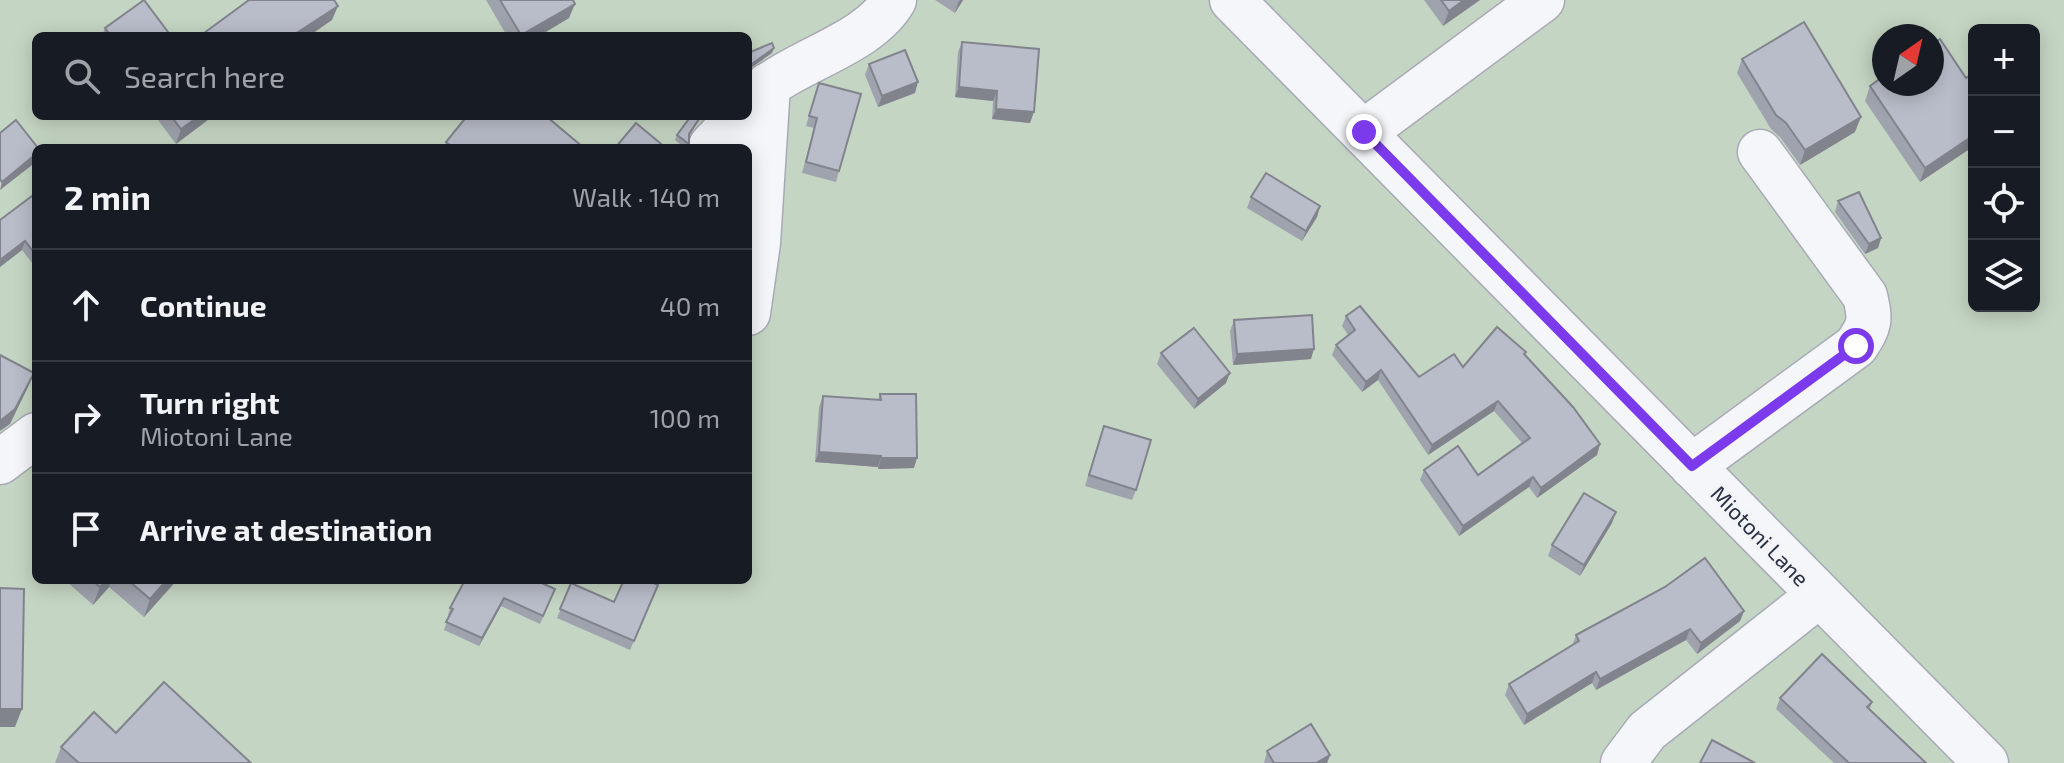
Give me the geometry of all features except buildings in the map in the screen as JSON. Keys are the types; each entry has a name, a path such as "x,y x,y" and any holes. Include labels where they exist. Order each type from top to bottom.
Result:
{"street":[{"path":"752,106 870,27 886,14 894,0"},
{"name":"Miotoni Lane","path":"1232,0 1986,763"},
{"path":"1364,132 1542,0"},
{"path":"743,120 746,144"},
{"path":"1692,466 1856,346 1867,329 1870,317 1865,296 1760,152"},
{"path":"752,194 758,243 752,285"},
{"path":"0,462 32,438"},
{"path":"1623,763 1647,731 1818,596"}],"green space":[{"path":"0,0 2064,0 2064,763 0,763"}],"route":[{"path":"1364,132 1692,466 1856,346"}]}
